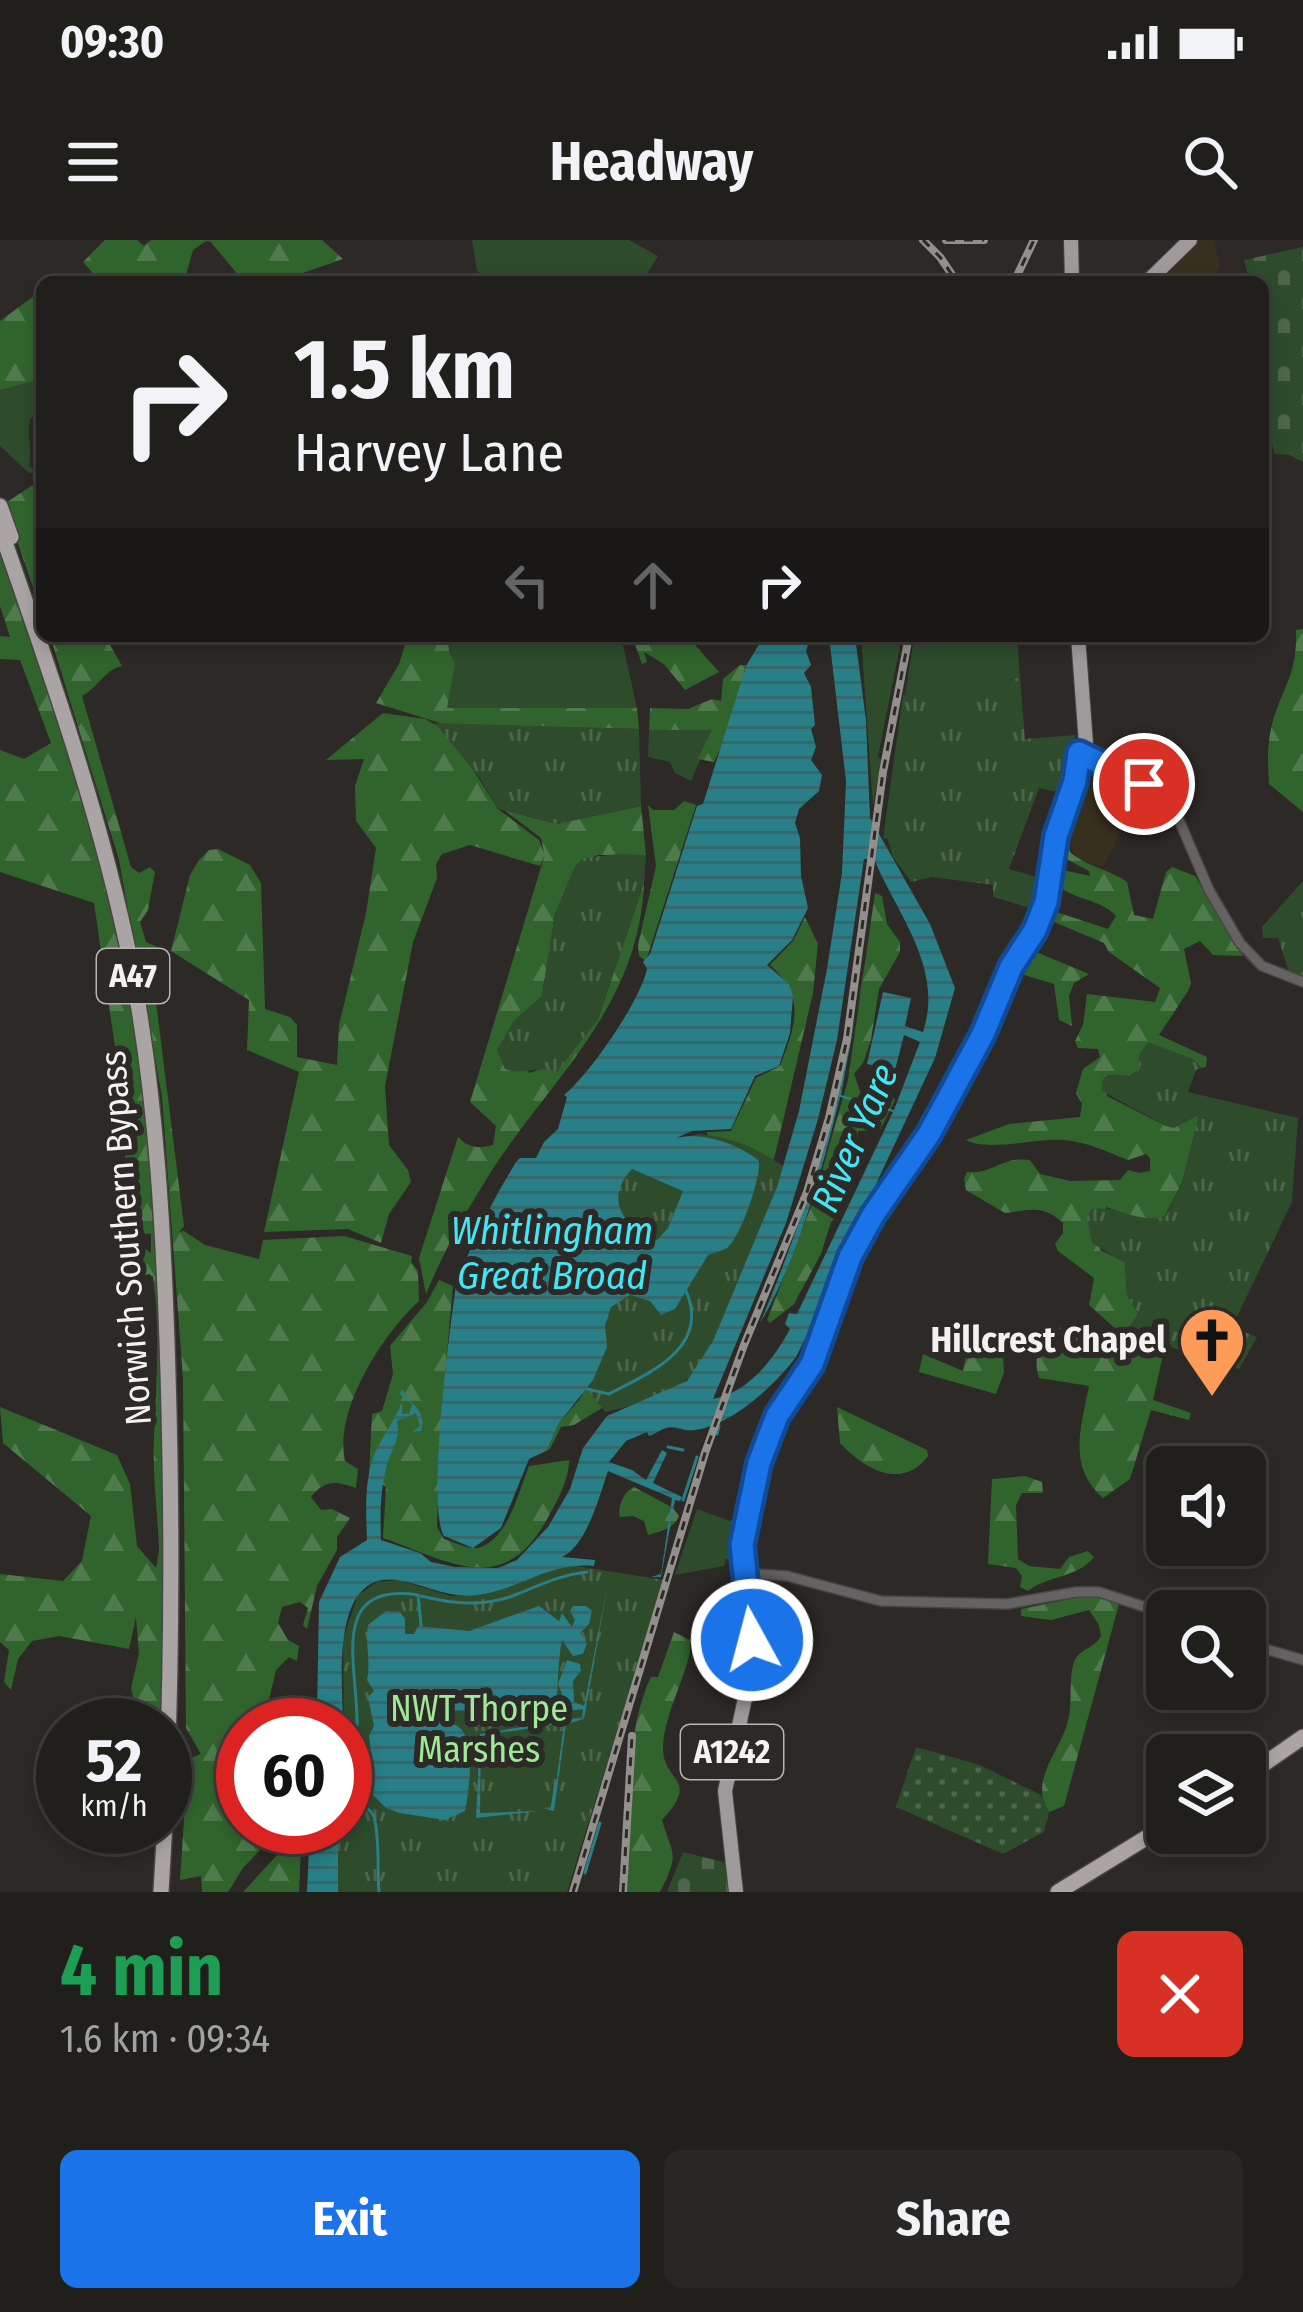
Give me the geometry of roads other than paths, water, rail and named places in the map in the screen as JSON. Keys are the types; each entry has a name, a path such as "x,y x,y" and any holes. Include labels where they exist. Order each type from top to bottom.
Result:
{"highway":[{"path":"0,496 18,556"},
{"path":"0,506 36,607"},
{"name":"Norwich Southern Bypass","path":"0,528 36,634"},
{"name":"Norwich Southern Bypass","path":"39,642 106,855 131,969 153,1116 171,1490 165,1892"},
{"name":"Norwich Southern Bypass","path":"48,642 94,779 119,875 148,1021 164,1148 178,1511 178,1711 165,1892"},
{"path":"1266,1763 1303,1737"},
{"path":"1058,1892 1146,1838"}],"main road":[{"path":"1071,240 1072,276"},
{"path":"1152,276 1181,242"},
{"name":"A1242","path":"736,1892 725,1791 752,1654 743,1573 746,1514 777,1416 812,1364 850,1257 929,1134 983,1034 1011,967 1035,930 1048,895 1059,825 1081,757 1084,722 1078,642"}],"street":[{"path":"1081,757 1163,795 1240,944 1262,966 1303,982"},
{"path":"743,1573 787,1576 880,1600 1007,1604 1099,1592 1146,1607"},
{"path":"1266,1649 1303,1660"}],"water":[{"name":"Whitlingham Great Broad","path":"760,642 809,642 806,651 811,665 804,673 811,687 815,725 811,760 822,775 819,791 799,809 795,823 808,908 792,940 767,965 789,984 793,996 790,1033 779,1066 755,1076 731,1129 692,1131 676,1138 730,1144 759,1161 744,1220 727,1248 708,1255 675,1309 661,1315 650,1301 630,1295 611,1307 605,1326 607,1347 593,1380 559,1423 547,1449 529,1459 501,1528 473,1548 444,1536 439,1518 442,1411 458,1276 516,1162 536,1158 558,1129 564,1095 599,1055 634,1000 697,806 703,804 746,666","holes":["632,1169 683,1191 668,1228 657,1240 635,1228 621,1211 619,1191"]},
{"path":"830,642 856,642 866,720 870,818 930,924 955,988 935,1058 796,1357 764,1392 724,1420 695,1430 670,1427 649,1436 647,1432 626,1441 609,1462 646,1480 662,1450 667,1453 653,1483 682,1497 675,1500 661,1577 651,1577 661,1574 672,1498 608,1471 585,1531 562,1557 595,1560 594,1566 563,1568 467,1596 397,1580 375,1582 360,1593 350,1611 344,1634 343,1698 317,1698 319,1602 340,1557 367,1540 371,1463 402,1402 402,1414 409,1414 412,1405 400,1394 402,1389 420,1412 421,1431 412,1432 420,1426 416,1413 397,1421 382,1490 381,1540 420,1553 431,1562 498,1568 517,1560 548,1527 570,1489 583,1448 607,1416 687,1381 713,1341 777,1187 799,1111 842,873 846,781","holes":["864,859 874,859 923,964 928,1009 923,1032 905,1026 911,998 883,992 867,1064 895,1070 904,1035 920,1042 894,1110 841,1095 856,1012 810,1189 760,1323 797,1243 840,1097 893,1112 797,1314 789,1313 785,1324 790,1329 784,1340 749,1382 713,1399 786,1223 818,1119 837,1040"]},
{"path":"608,1583 584,1719 566,1724 554,1811 543,1808 553,1807 564,1723 481,1736 480,1813 539,1811 476,1818 480,1734 582,1717 583,1709 568,1711 560,1704 558,1684 567,1660 580,1664 573,1681 574,1702 584,1706"},
{"path":"539,1606 559,1621 562,1613 572,1627 573,1606 592,1611 580,1633 587,1643 583,1654 573,1656 562,1640 555,1712 477,1726 472,1711 450,1710 445,1724 463,1732 470,1756 465,1811 445,1820 386,1808 372,1794 374,1726 372,1698 368,1697 374,1691 367,1680 368,1625 386,1611 400,1612 405,1634 414,1634 418,1626 469,1631"},
{"path":"309,1854 338,1854 338,1892 307,1892"}],"waterway":[{"path":"587,1389 609,1394 672,1356 690,1328 692,1311 686,1291"},
{"path":"717,1434 719,1426"},
{"path":"668,1447 683,1450"},
{"path":"683,1500 697,1457"},
{"path":"421,1596 480,1603 587,1572"},
{"path":"379,1892 374,1817 356,1797 352,1780 357,1723 354,1633 370,1601 389,1594 418,1595 421,1625"},
{"path":"552,1809 556,1783"},
{"path":"585,1873 600,1823"}],"railway":[{"path":"923,240 953,276"},
{"path":"946,240 984,240"},
{"path":"1017,276 1034,240"},
{"path":"573,1892 705,1453 807,1192 829,1118 847,1039 883,772 908,642"},
{"path":"623,1892 632,1736"}],"place":[{"name":"Hillcrest Chapel","path":"1212,1399"}],"water label":[{"name":"River Yare","path":"855,1138"}],"park label":[{"name":"NWT Thorpe Marshes","path":"479,1730"}]}
